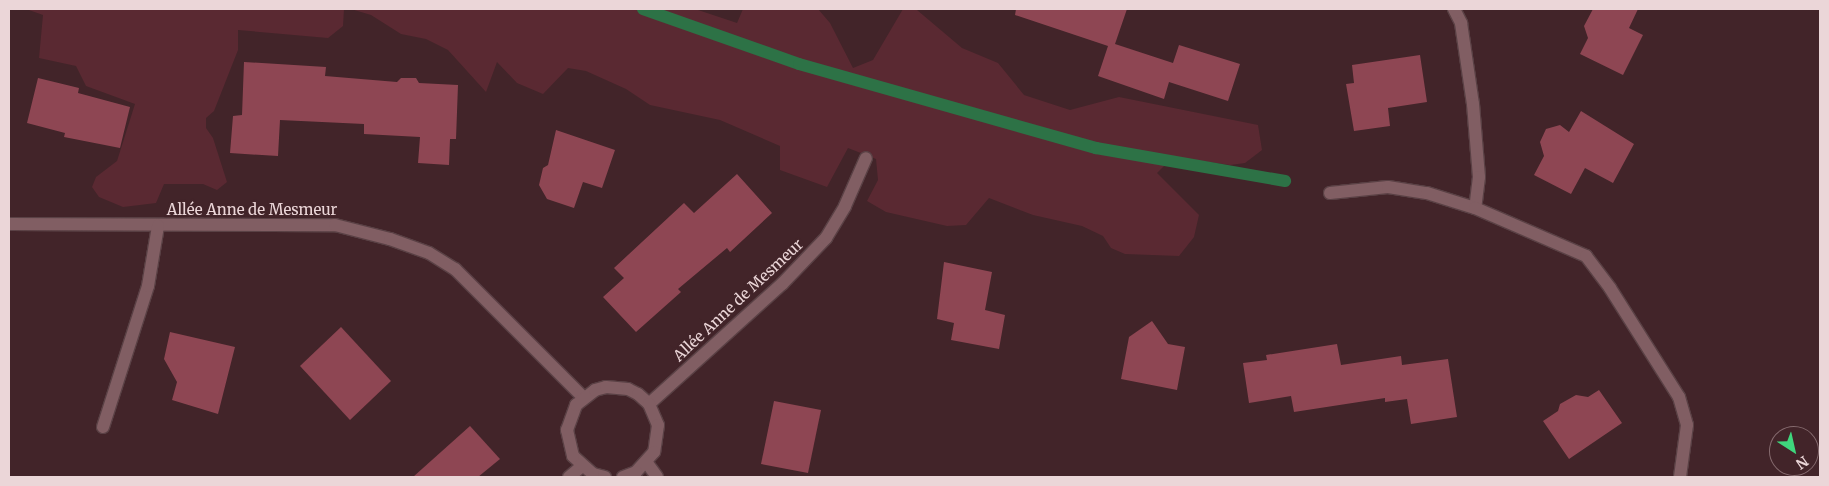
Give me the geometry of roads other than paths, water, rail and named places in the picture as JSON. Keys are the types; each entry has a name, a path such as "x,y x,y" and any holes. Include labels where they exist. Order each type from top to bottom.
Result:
{"street":[{"path":"1455,9 1461,23 1468,58 1478,147 1479,177 1475,208"},
{"name":"Allée Anne de Mesmeur","path":"649,404 782,284 820,245 846,206 866,158"},
{"path":"1330,193 1388,188 1427,193 1475,208 1577,250 1598,271 1679,397 1687,425 1680,477"},
{"name":"Allée Anne de Mesmeur","path":"9,224 158,226 335,225 415,247 455,269 583,397"},
{"name":"Allée Anne de Mesmeur","path":"103,427 148,286 158,226"},
{"path":"605,477 582,466 573,456 567,430 569,417 583,397 595,390 618,387 638,394 649,404 658,425 658,439 646,463 623,477"},
{"path":"646,463 657,477"},
{"path":"569,477 582,466"}],"waterway":[{"path":"643,9 799,64 1096,148 1285,181"}]}
